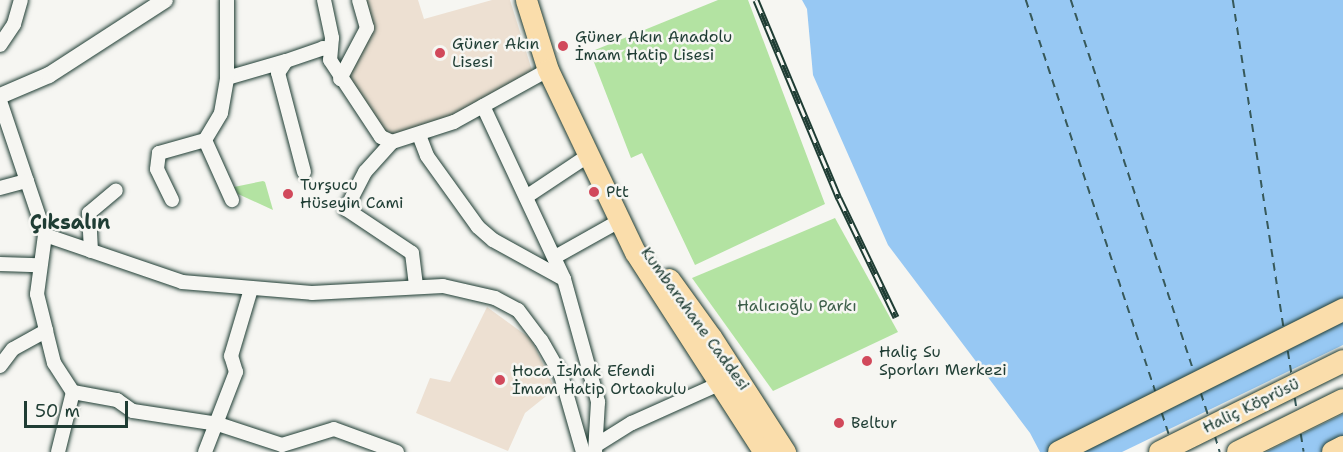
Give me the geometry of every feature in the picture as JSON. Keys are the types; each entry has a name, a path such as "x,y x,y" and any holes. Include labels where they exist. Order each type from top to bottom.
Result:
{"highway":[{"path":"1059,452 1343,310"},
{"name":"Haliç Köprüsü","path":"1160,452 1343,361"},
{"path":"1238,452 1343,400"},
{"path":"1333,452 1343,447"}],"main road":[{"name":"Kumbarahane Caddesi","path":"526,0 548,70 635,252 764,452"},
{"name":"Kumbarahane Caddesi","path":"621,220 711,337 784,452"}],"street":[{"path":"0,45 14,24 21,0"},
{"path":"0,96 49,75 165,0"},
{"path":"172,200 157,169 159,153 205,140 221,113 226,78 227,0"},
{"path":"324,0 332,38 329,50 340,79 381,137 392,142"},
{"path":"340,79 367,28 359,0"},
{"path":"226,78 322,48 329,50"},
{"path":"286,61 278,73 304,172"},
{"path":"416,286 412,253 346,208 365,172 392,142 419,135 483,106 548,70"},
{"path":"0,101 45,236 45,251 38,265 37,294 54,363 73,392 117,400 133,411 218,424 282,444 334,429 398,452"},
{"path":"483,106 564,279 598,402 597,448"},
{"path":"419,135 427,156 478,227 493,240 564,279"},
{"path":"205,140 232,200"},
{"path":"526,197 589,155"},
{"path":"0,188 27,181"},
{"path":"91,251 88,213 116,190"},
{"path":"555,257 621,220"},
{"path":"45,236 182,282 251,290 312,293 416,286 471,291 518,309 561,375 583,452"},
{"path":"0,264 38,265"},
{"path":"205,452 218,424 236,372 231,356 251,290"},
{"path":"0,366 13,350 46,331"},
{"path":"597,448 632,423 721,383"},
{"path":"57,452 73,392"}],"shaded area":[{"name":"Güner Akın Lisesi","path":"359,0 418,0 424,19 492,0 510,0 535,80 392,142 340,79 367,28"},
{"name":"Hoca İshak Efendi İmam Hatip Ortaokulu","path":"487,307 531,339 555,389 525,413 508,451 416,413 430,378 450,382"}],"green space":[{"path":"718,0 748,0 825,204 695,265 642,153 631,158 590,52"},
{"path":"263,181 273,210 238,194 234,187"},
{"name":"Halıcıoğlu Parkı","path":"835,218 898,332 773,391 692,278"}],"water":[{"path":"802,0 1343,0 1343,452 1040,452 1030,433 888,245 813,75 807,9"}],"pier":[{"path":"1343,345 1343,414 1266,452 1122,452"}],"ferry route":[{"path":"1026,0 1155,391"},
{"path":"1071,0 1194,371"},
{"path":"1233,0 1284,328"},
{"path":"1288,351 1292,376"},
{"path":"1201,393 1209,417"},
{"path":"1295,398 1297,411"},
{"path":"1162,413 1169,434"},
{"path":"1301,434 1304,452"},
{"path":"1215,436 1220,452"}],"railway":[{"path":"756,0 839,198 896,317"}],"place":[{"name":"Güner Akın Anadolu İmam Hatip Lisesi","path":"563,46"},
{"name":"Güner Akın Lisesi","path":"440,53"},
{"name":"Ptt","path":"594,192"},
{"name":"Turşucu Hüseyin Cami","path":"288,194"},
{"name":"Haliç Su Sporları Merkezi","path":"867,361"},
{"name":"Hoca İshak Efendi İmam Hatip Ortaokulu","path":"500,380"},
{"name":"Beltur","path":"839,423"}],"district":[{"name":"Çıksalın","path":"70,222"}]}
